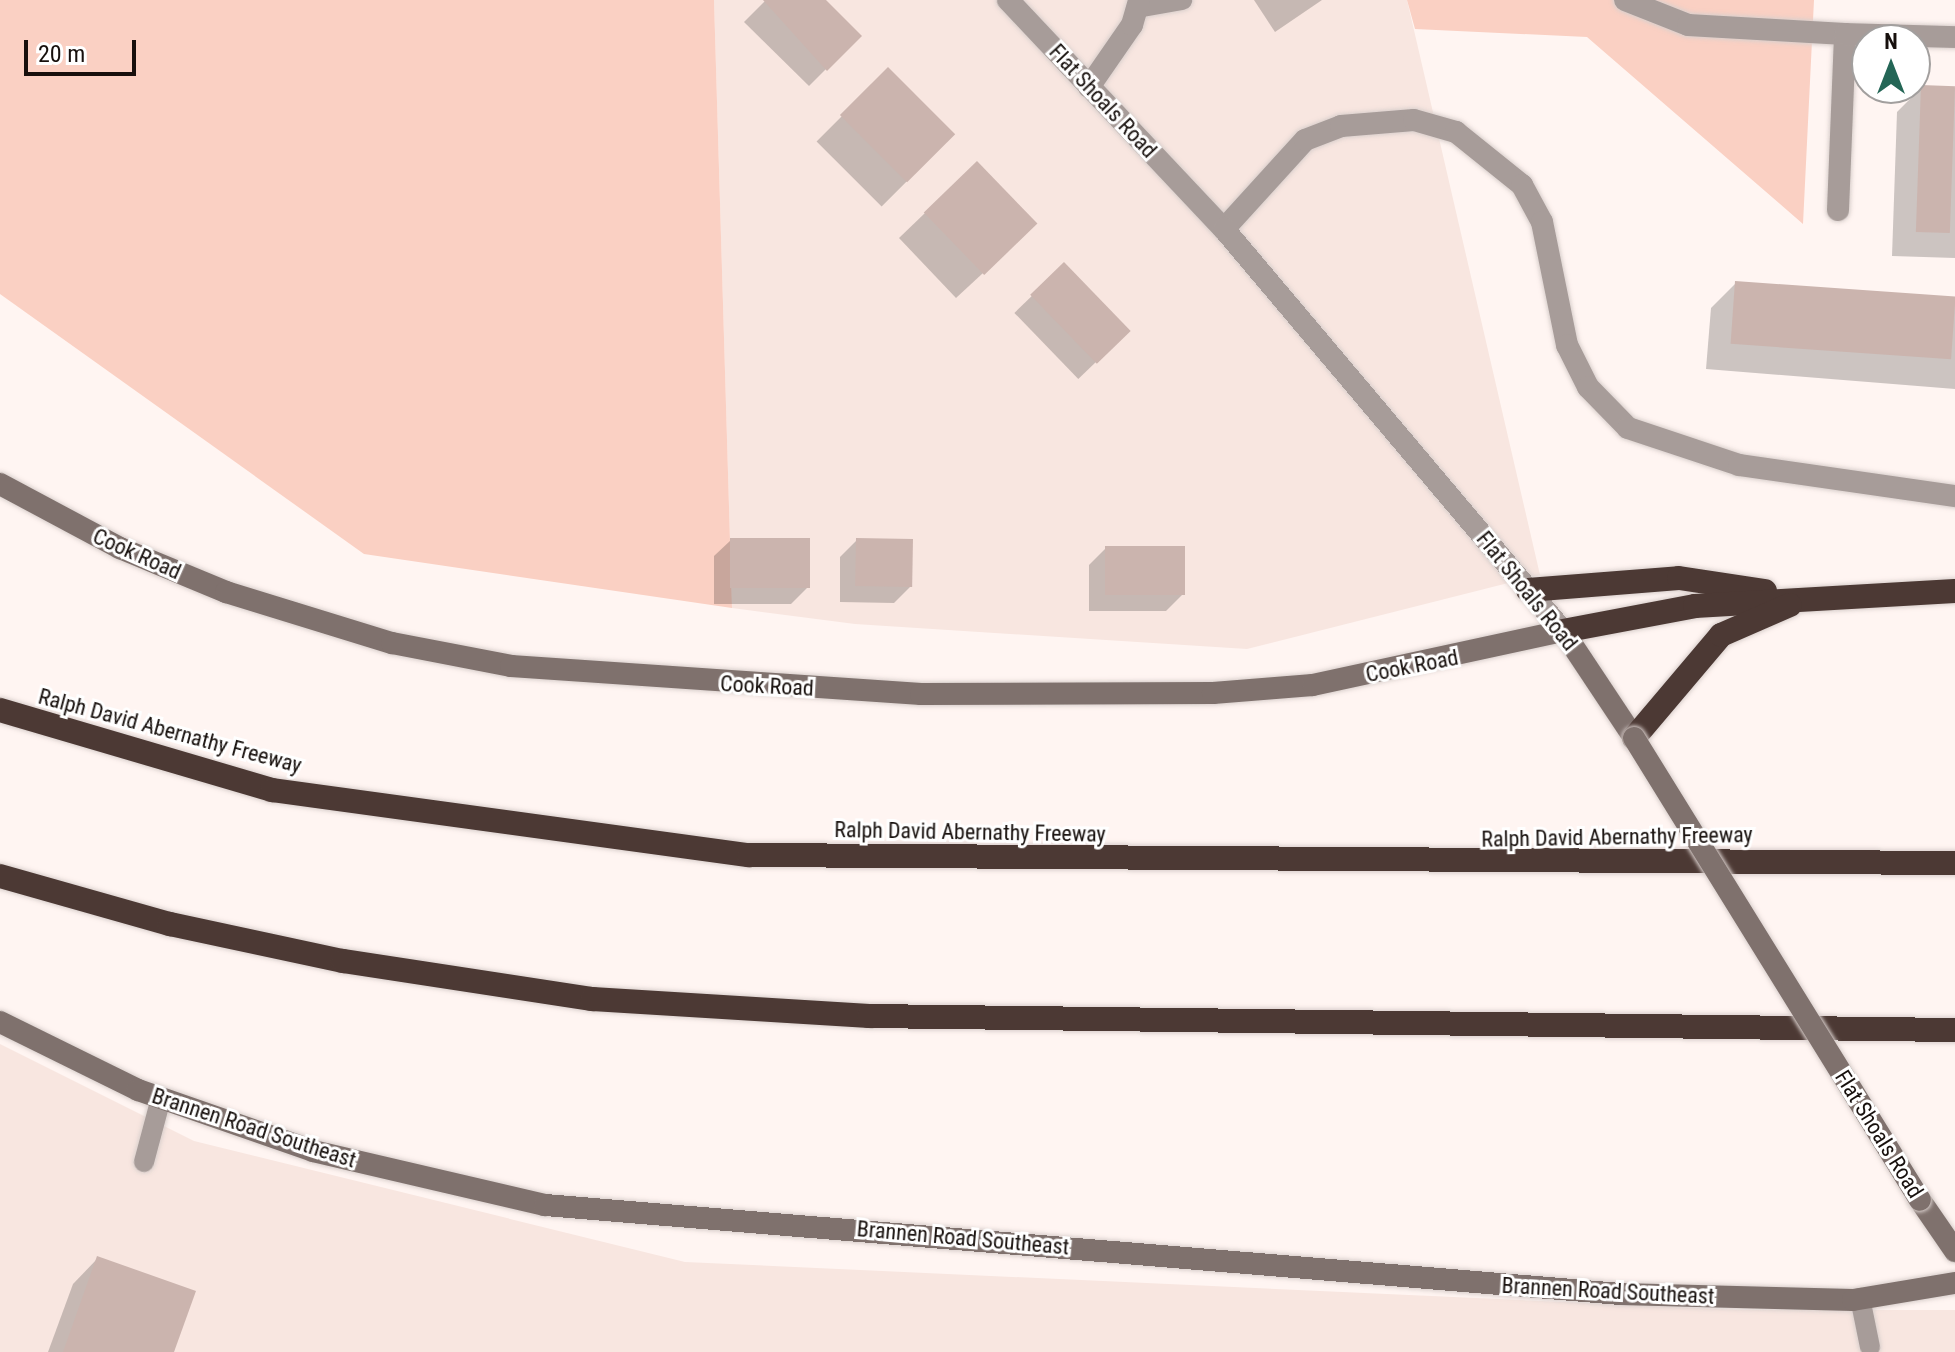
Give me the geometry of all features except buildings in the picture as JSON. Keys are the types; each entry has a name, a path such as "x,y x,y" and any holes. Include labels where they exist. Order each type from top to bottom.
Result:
{"highway":[{"path":"1528,590 1679,578 1807,597"},
{"path":"1563,631 1695,606 1807,597 1955,591"},
{"path":"1634,738 1721,635 1807,597"},
{"name":"Ralph David Abernathy Freeway","path":"0,710 272,790 749,855 1955,863"},
{"path":"0,876 170,924 343,961 592,999 869,1016 1955,1030"}],"main road":[{"name":"Cook Road","path":"0,484 120,548 226,592 392,643 618,679 921,694 1213,693 1313,685 1563,631"},
{"name":"Flat Shoals Road","path":"1563,631 1634,738 1920,1200 1955,1251"},
{"name":"Brannen Road Southeast","path":"0,1022 161,1098 313,1151 545,1205 1394,1279 1860,1298 1955,1283"}],"street":[{"name":"Flat Shoals Road","path":"1008,0 1224,229 1563,631"},
{"path":"1625,0 1688,25 1955,37"},
{"path":"1089,87 1138,4"},
{"path":"1838,210 1845,34"},
{"path":"1224,229 1305,140 1341,126 1414,120 1456,132 1522,185 1542,222 1567,345 1588,387 1628,428 1739,465 1955,496"}],"lane":[{"path":"1138,4 1182,0"},
{"path":"144,1162 161,1098"},
{"path":"1860,1298 1870,1347"}],"shaded area":[{"path":"0,0 714,0 732,608 364,554 0,294"},
{"path":"714,0 1407,0 1540,575 1247,649 855,624 732,608"},
{"path":"1407,0 1814,0 1803,224 1587,37 1415,29"},
{"path":"0,1044 194,1141 685,1262 1738,1310 1955,1310 1955,1352 0,1352"}]}
